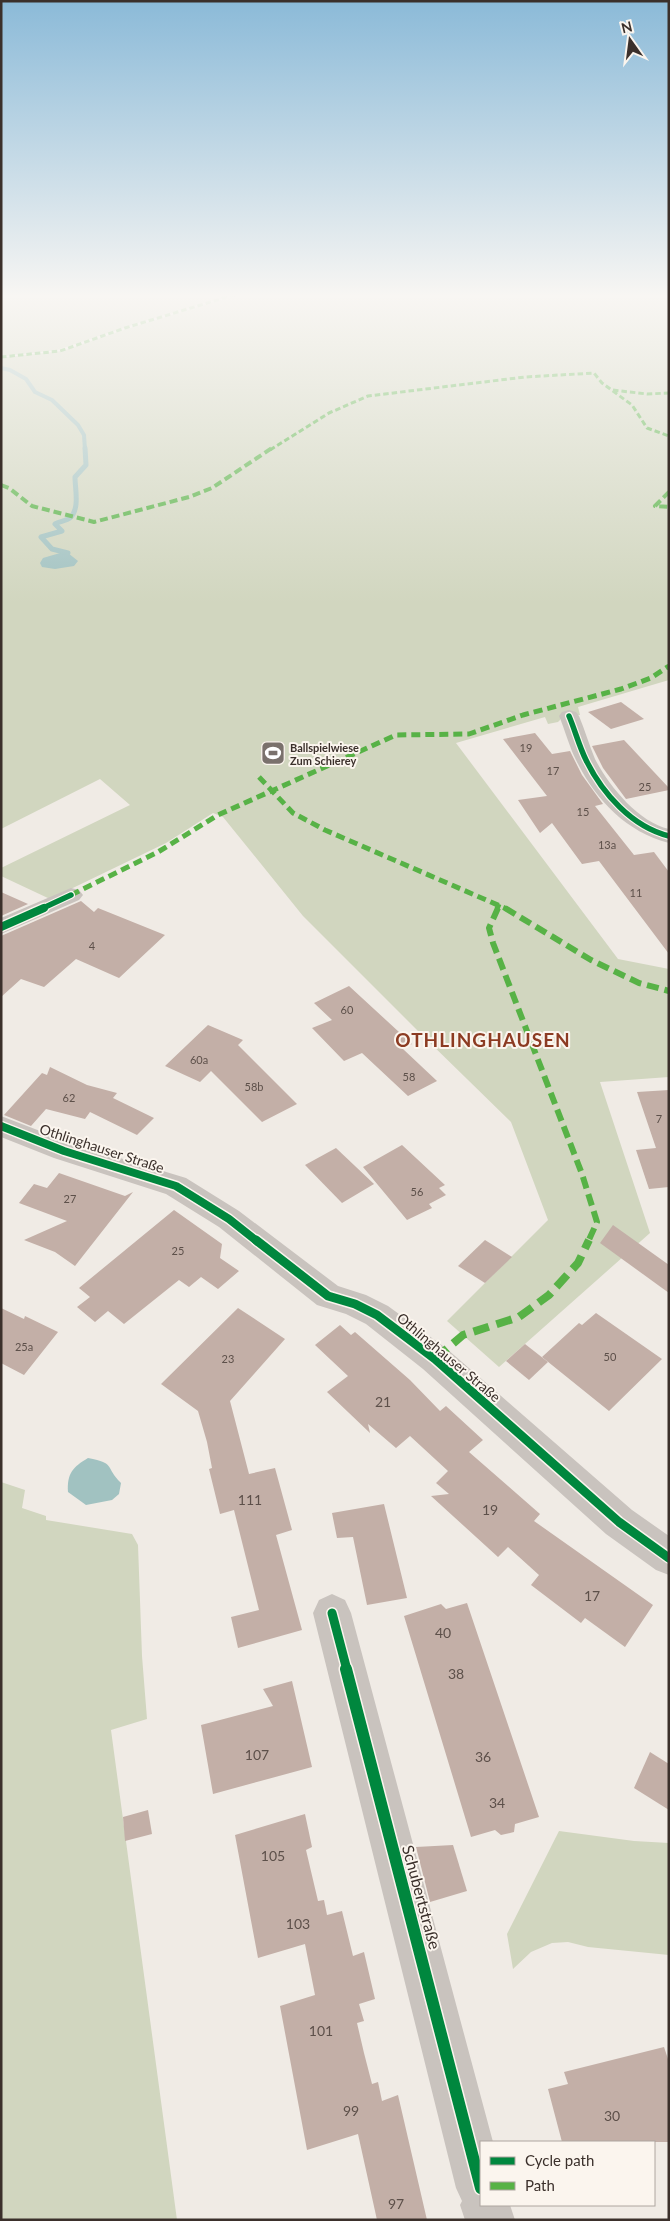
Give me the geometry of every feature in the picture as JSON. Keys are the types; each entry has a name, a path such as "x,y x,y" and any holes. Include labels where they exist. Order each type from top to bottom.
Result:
{"street":[{"path":"552,729 572,722 589,766 609,793 637,822 655,833 669,836"},
{"path":"1,927 71,895"},
{"name":"Othlinghauser Straße","path":"1,1126 64,1151 176,1186 229,1219 328,1296 355,1304 378,1315 435,1359 619,1522 669,1558"},
{"name":"Schubertstraße","path":"332,1613 480,2184"},
{"path":"486,2206 490,2220"}],"green space":[{"path":"1,397 669,397 669,680 578,707 580,715 560,716 558,722 548,724 545,717 456,743 618,959 669,969 669,1077 600,1082 650,1233 499,1367 447,1321 548,1220 511,1122 303,916 223,817 213,813 166,843 50,899 1,876 1,868 130,805 100,779 1,829"},
{"path":"1,1482 25,1490 22,1508 46,1516 46,1520 132,1534 138,1545 142,1656 147,1719 111,1730 177,2220 1,2220"},
{"path":"559,1831 634,1841 669,1843 669,1955 588,1947 568,1942 552,1943 531,1952 513,1969 507,1934"}],"water":[{"path":"60,553 68,553 78,561 74,566 55,569 42,567 40,563 43,558"},
{"path":"88,1458 107,1464 121,1483 119,1494 112,1500 86,1505 68,1492 72,1471 78,1464"}],"building":[{"path":"621,702 644,719 611,729 588,712"},
{"path":"535,733 552,754 570,751 582,775 603,804 595,806 634,855 654,852 669,872 669,954 599,861 582,864 552,823 540,833 518,800 547,796 503,739"},
{"path":"624,740 669,790 626,799 603,768 592,746"},
{"path":"1,892 28,904 1,916"},
{"path":"81,901 94,912 98,908 165,935 119,978 76,959 44,987 21,979 1,997 1,936"},
{"path":"349,986 412,1044 403,1049 437,1081 408,1096 362,1053 344,1061 312,1028 332,1020 314,1003"},
{"path":"208,1025 243,1040 238,1045 297,1104 262,1122 211,1071 200,1082 165,1066"},
{"path":"50,1067 87,1085 117,1093 113,1098 154,1118 137,1135 90,1112 85,1119 46,1109 31,1126 4,1115 42,1073 47,1075"},
{"path":"669,1090 669,1187 649,1189 636,1150 656,1148 637,1092"},
{"path":"402,1145 445,1185 439,1188 446,1195 429,1204 432,1208 407,1220 363,1167"},
{"path":"336,1148 374,1184 342,1203 305,1165"},
{"path":"59,1173 125,1196 133,1192 75,1266 55,1252 24,1240 67,1221 19,1203 34,1184 47,1188"},
{"path":"174,1210 222,1244 220,1258 239,1271 218,1289 201,1277 189,1287 179,1280 124,1324 108,1311 95,1322 77,1307 90,1297 79,1288"},
{"path":"613,1225 669,1265 669,1293 600,1243"},
{"path":"485,1240 512,1257 485,1283 458,1266"},
{"path":"1,1308 24,1319 25,1316 58,1332 24,1375 1,1363"},
{"path":"238,1308 285,1339 230,1401 249,1474 275,1468 292,1530 276,1535 302,1630 238,1648 231,1617 259,1610 234,1510 220,1514 209,1469 212,1468 207,1442 198,1411 161,1384"},
{"path":"596,1313 662,1359 609,1411 542,1357 579,1323 582,1325"},
{"path":"340,1325 351,1335 355,1332 410,1380 440,1411 446,1406 483,1440 469,1452 540,1514 534,1521 653,1605 625,1647 585,1618 581,1623 531,1585 539,1575 508,1547 498,1557 431,1496 449,1494 436,1483 448,1471 410,1436 396,1448 368,1424 370,1433 327,1392 348,1376 315,1345"},
{"path":"525,1344 548,1362 529,1380 506,1361"},
{"path":"384,1504 407,1598 367,1605 353,1537 337,1538 332,1513"},
{"path":"467,1603 539,1817 515,1824 514,1832 501,1835 495,1830 471,1837 404,1616 441,1604 446,1609"},
{"path":"292,1681 312,1767 213,1794 201,1725 273,1706 263,1689"},
{"path":"650,1752 669,1764 669,1810 634,1788"},
{"path":"148,1810 152,1834 125,1841 123,1817"},
{"path":"305,1814 312,1847 306,1850 318,1901 324,1900 327,1915 342,1911 353,1956 364,1952 375,1999 359,2004 364,2021 357,2023 364,2053 372,2084 378,2082 382,2101 398,2095 427,2220 377,2220 358,2134 307,2150 280,2006 315,1995 305,1944 258,1958 235,1835"},
{"path":"453,1845 467,1891 430,1902 416,1847"},
{"path":"664,2047 669,2062 669,2142 562,2141 548,2089 568,2084 564,2072"}],"waterway":[{"path":"45,397 52,400 78,425 84,435 85,450"},
{"path":"68,553 52,549 41,537 62,531 55,524 70,518 73,514 76,504 75,477 86,465 85,448"}],"marked path":[{"path":"1,485 9,488 32,506 94,522 189,497 212,488 298,431 329,413 367,397"},
{"path":"621,397 632,405 647,428 669,436"},
{"path":"669,492 655,506 669,507"},
{"path":"71,895 158,852 218,815 396,735 469,734 523,715 621,689 651,678 669,666"},
{"path":"259,777 293,813 325,830 499,904 591,960 639,983 669,991"},
{"path":"435,1359 463,1335 519,1317 549,1295 578,1263 597,1222 582,1174 493,943 489,928 499,904"}],"cycle path":[{"path":"569,716 586,760 603,787 623,810 634,819 657,833 669,836"},
{"path":"1,927 71,895"},
{"path":"1,1126 64,1151 176,1186 229,1219 328,1296 355,1304 377,1315 435,1359 619,1522 669,1558"},
{"path":"332,1613 480,2184"}],"place":[{"name":"Ballspielwiese Zum Schierey","path":"273,753"}],"district":[{"name":"OTHLINGHAUSEN","path":"483,1039"}]}
